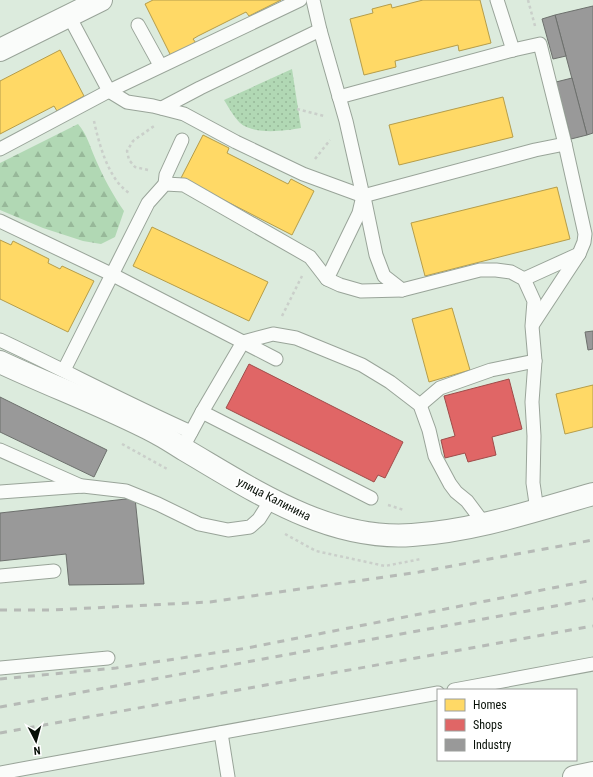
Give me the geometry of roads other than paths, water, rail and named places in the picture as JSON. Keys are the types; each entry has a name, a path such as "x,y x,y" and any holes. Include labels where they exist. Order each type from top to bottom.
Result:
{"main road":[{"path":"0,50 101,0"},
{"name":"улица Калинина","path":"0,362 156,432 187,440 271,500 308,517 356,532 412,535 485,525 507,520 593,494"},
{"path":"574,777 593,773"}],"lane":[{"path":"0,149 160,65 300,0"},
{"path":"313,0 346,121 364,196 376,256 384,276 402,290"},
{"path":"497,0 513,50"},
{"path":"69,16 109,91 127,102 162,108 184,114 236,142 303,174 364,196 535,150 565,144"},
{"path":"138,25 160,65"},
{"path":"162,108 320,30"},
{"path":"339,97 540,44 565,144 585,234 582,248 524,279"},
{"path":"64,370 148,203 166,180 182,140"},
{"path":"166,180 184,185 310,257 327,279 340,285 361,291 402,290 480,270 511,272 524,279 534,301 532,326 535,361 532,402 534,436 533,483 537,510"},
{"path":"327,279 359,213 364,196"},
{"path":"0,221 112,274 276,359"},
{"path":"532,326 593,232"},
{"path":"0,340 143,410 187,440 242,342 273,334 296,338 362,365 390,382 420,405 429,430 435,456 450,484 456,492 468,501 485,525"},
{"path":"420,405 440,388 490,370 535,361"},
{"path":"202,412 371,498"},
{"path":"0,450 82,486"},
{"path":"0,492 82,486 126,491 199,524 228,530 250,527 259,519 271,500"},
{"path":"0,576 54,571"},
{"path":"0,668 108,658"},
{"path":"459,689 593,664"},
{"path":"0,773 437,693"},
{"path":"221,733 228,777"}],"railway":[{"path":"0,610 51,610 210,602 419,572 593,540"},
{"path":"0,679 116,668 247,648 593,580"},
{"path":"0,707 593,599"},
{"path":"0,733 593,626"}]}
